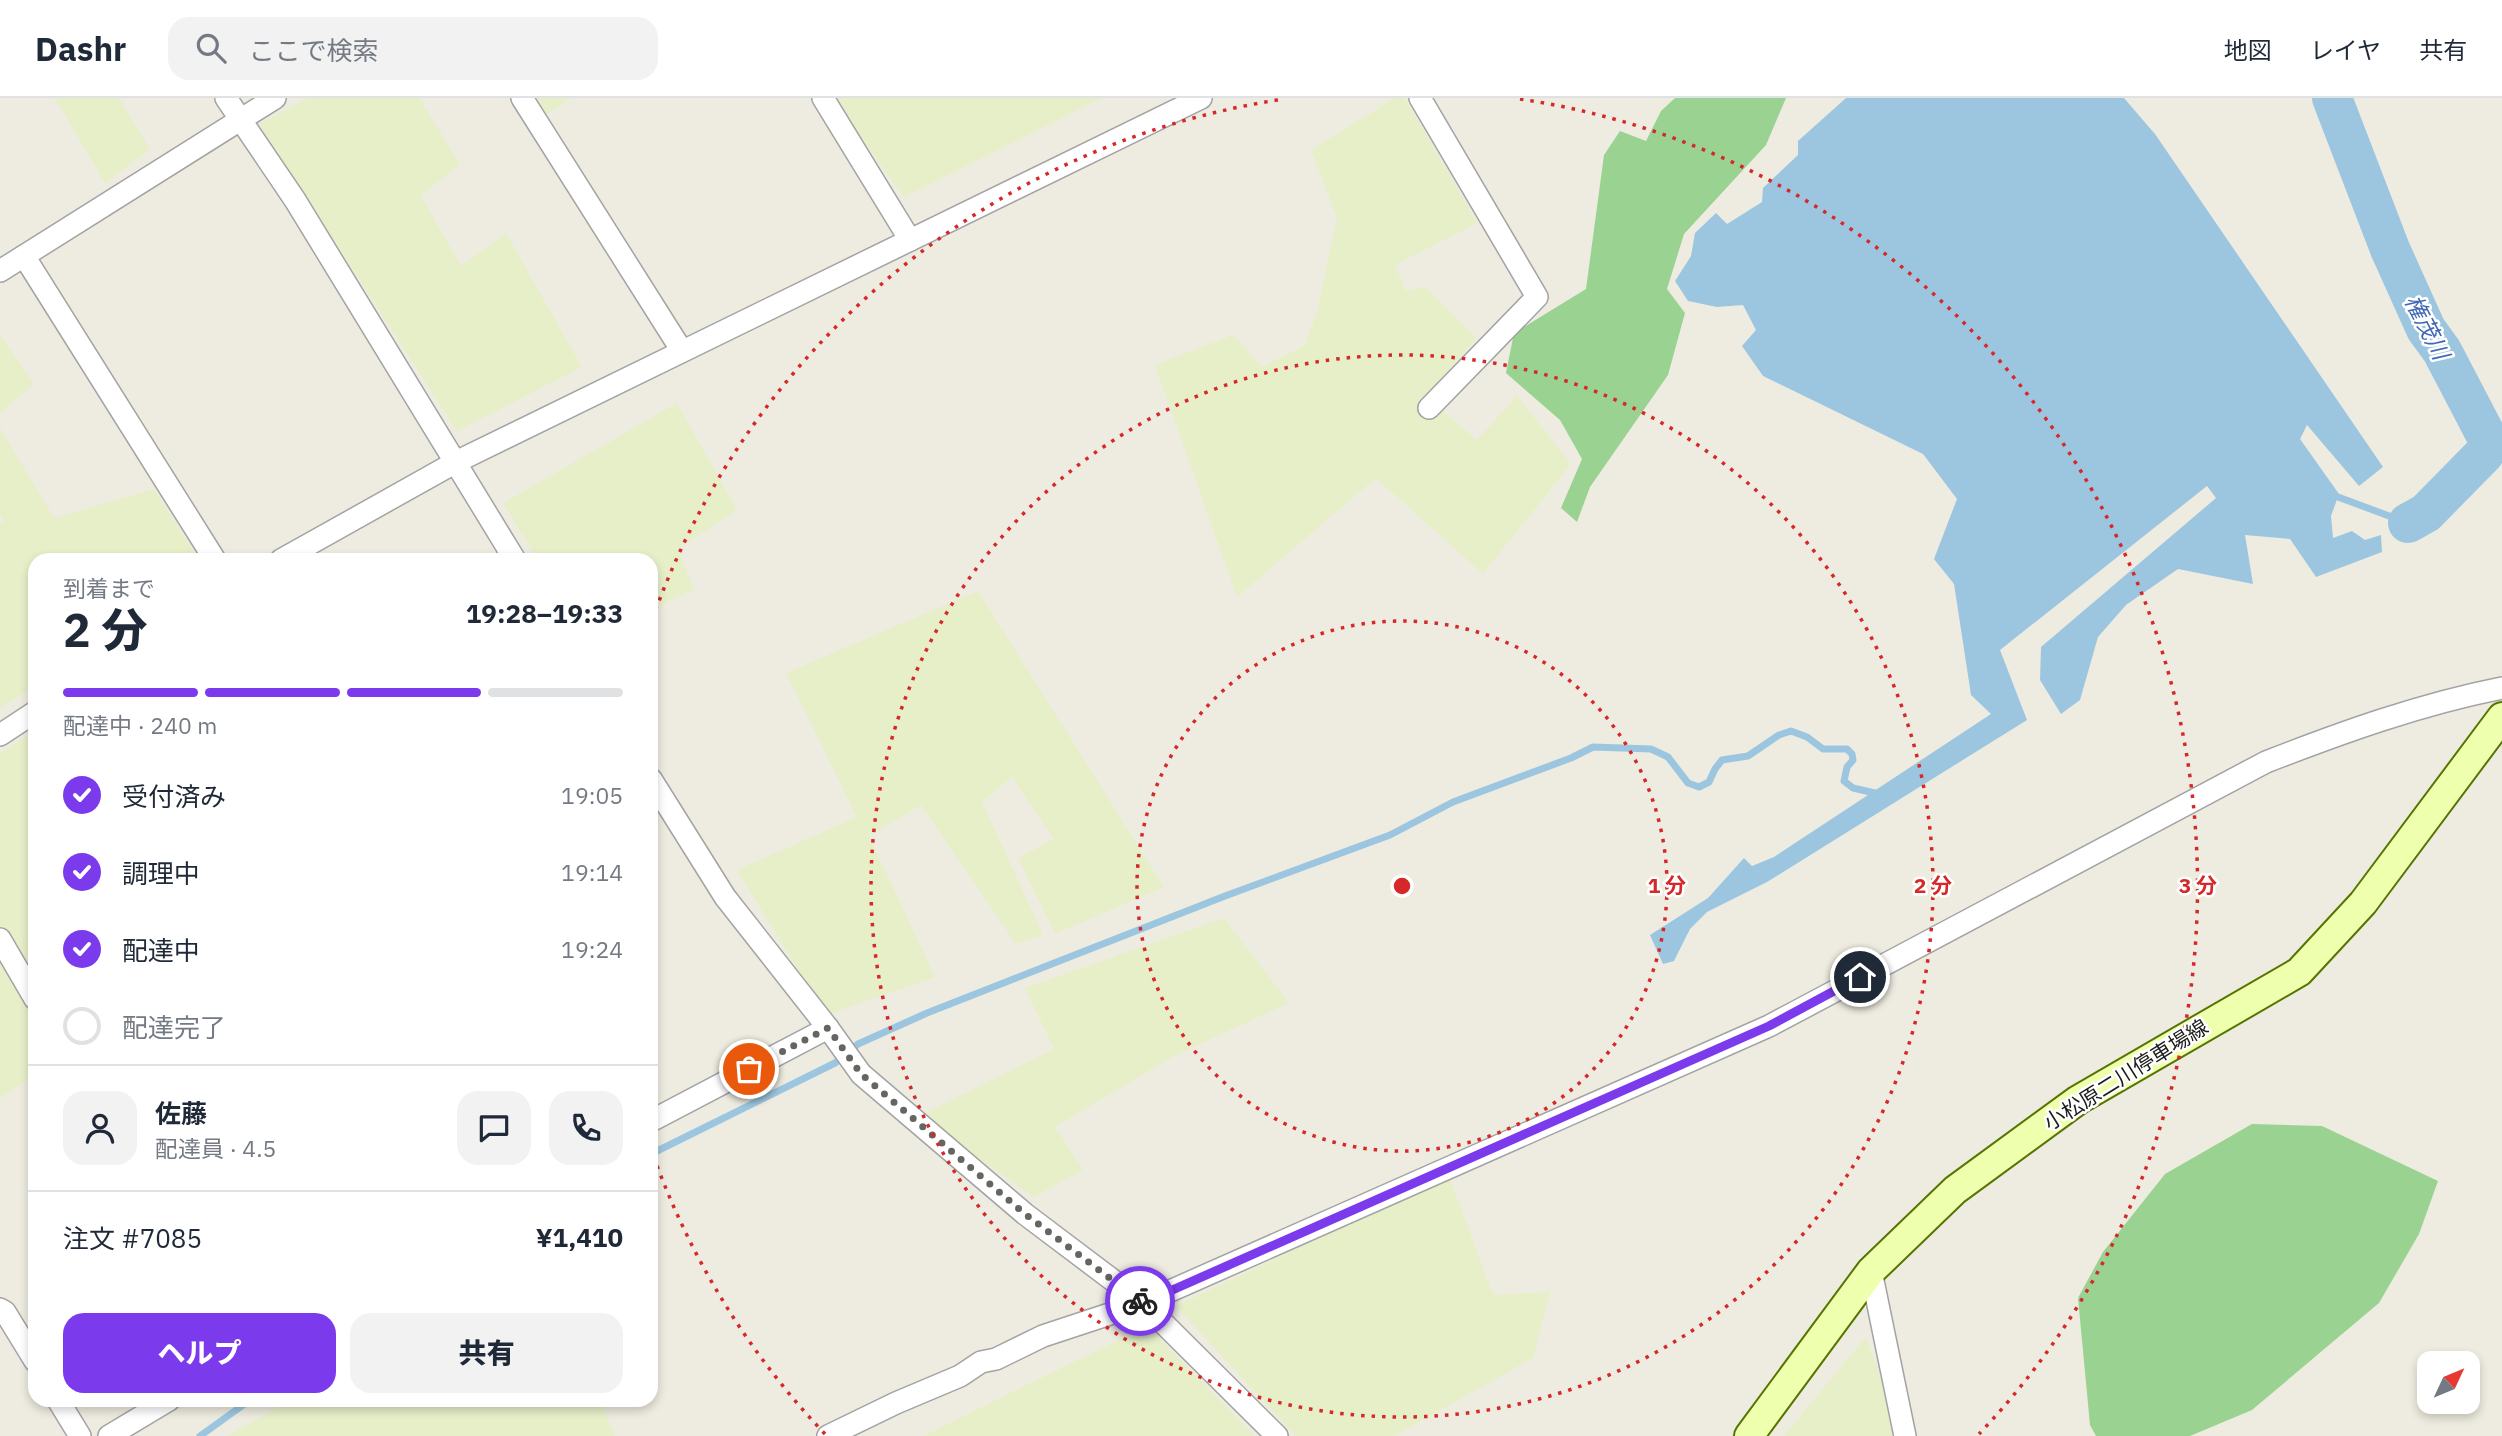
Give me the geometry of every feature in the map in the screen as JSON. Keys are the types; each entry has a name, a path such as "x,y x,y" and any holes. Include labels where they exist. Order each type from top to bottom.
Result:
{"main road":[{"name":"小松原二川停車場線","path":"1749,1436 1871,1271 1955,1189 2078,1100 2299,972 2362,903 2502,717"}],"street":[{"path":"226,98 295,200 511,553"},
{"path":"0,271 275,98"},
{"path":"522,98 682,351"},
{"path":"823,98 910,240"},
{"path":"294,553 456,462 1201,98"},
{"path":"1420,98 1536,297 1429,408"},
{"path":"24,256 211,553"},
{"path":"828,1436 960,1376 981,1362 996,1359 1043,1336 1143,1303 1769,1026 2266,762 2344,732 2468,695 2502,688"},
{"path":"0,734 28,716"},
{"path":"658,790 725,897 861,1074 1025,1214 1143,1303 1277,1436"},
{"path":"0,939 28,987"},
{"path":"658,1118 832,1034"},
{"path":"1871,1271 1905,1436"},
{"path":"0,1309 5,1312 28,1350"},
{"path":"62,1407 80,1436"},
{"path":"109,1436 157,1407"}],"green space":[{"path":"55,98 119,98 150,149 105,183"},
{"path":"309,98 419,98 460,164 421,196 461,266 506,233 582,367 457,431 259,124"},
{"path":"531,98 571,98 546,115"},
{"path":"833,98 1102,98 904,197"},
{"path":"1395,98 1405,98 1477,223 1395,265 1406,291 1425,286 1476,338 1426,397 1477,440 1517,396 1571,464 1483,574 1376,478 1237,597 1155,365 1233,335 1262,367 1304,346 1317,313 1337,218 1311,150"},
{"path":"1675,98 1786,98 1766,145 1684,234 1667,289 1685,313 1668,375 1590,487 1577,522 1561,508 1582,459 1560,420 1506,373 1514,333 1586,289 1604,155 1620,131 1646,141 1661,111"},
{"path":"0,335 34,384 0,413"},
{"path":"677,403 737,510 678,549 694,589 658,607 658,553 534,553 503,503"},
{"path":"0,428 54,518 154,489 195,553 28,553 28,690 0,708 0,524 4,521 0,514"},
{"path":"978,591 1164,887 1055,934 1018,858 1054,839 1012,777 982,802 1043,935 1016,944 921,805 869,836 935,977 826,1015 737,870 857,817 786,673"},
{"path":"28,735 28,1080 0,1098 0,753"},
{"path":"1224,918 1289,1003 1172,1057 1055,1127 1083,1170 1034,1197 919,1116 1054,1049 1025,988"},
{"path":"2252,1124 2322,1126 2438,1181 2419,1234 2379,1303 2252,1410 2190,1436 2096,1436 2090,1425 2078,1298 2103,1252 2165,1174"},
{"path":"1449,1176 1493,1295 1550,1292 1533,1358 1394,1436 1296,1436 1176,1306"},
{"path":"1147,1326 1255,1436 923,1436"},
{"path":"1866,1337 1886,1393 1895,1436 1784,1436"},
{"path":"279,1407 603,1407 615,1436 227,1436"}],"water":[{"path":"1846,98 2124,98 2155,134 2383,467 2359,486 2307,425 2300,439 2339,494 2331,516 2333,538 2352,531 2365,540 2381,535 2382,552 2316,577 2290,539 2245,535 2253,584 2178,569 2126,605 2098,637 2080,700 2061,714 2040,680 2041,647 2216,498 2207,486 2000,650 2027,720 1767,882 1707,912 1690,929 1674,961 1663,964 1650,935 1708,898 1744,858 1752,866 1774,857 1991,714 1971,695 1954,584 1934,559 1957,499 1923,454 1763,376 1742,346 1756,330 1743,305 1717,307 1688,301 1675,281 1691,256 1695,233 1716,213 1727,224 1762,202 1763,188 1798,155 1798,141"}],"waterway":[{"name":"権茂川","path":"2332,98 2390,249 2426,329 2442,351 2490,443 2484,454 2426,513 2408,523"},
{"path":"2330,494 2408,523"},
{"path":"658,1151 835,1063 858,1044 927,1013 1225,896 1390,835 1453,802 1571,758 1593,747 1651,749 1668,757 1688,783 1699,787 1709,782 1722,760 1748,756 1779,735 1791,731 1807,737 1823,749 1847,749 1853,760 1847,767 1844,781 1853,788 1879,794"},
{"path":"200,1436 240,1407"}],"way so far":[{"path":"749,1069 828,1028 861,1074 1025,1214 1140,1301"}],"route":[{"path":"1140,1301 1143,1303 1769,1026 1860,977"}]}
